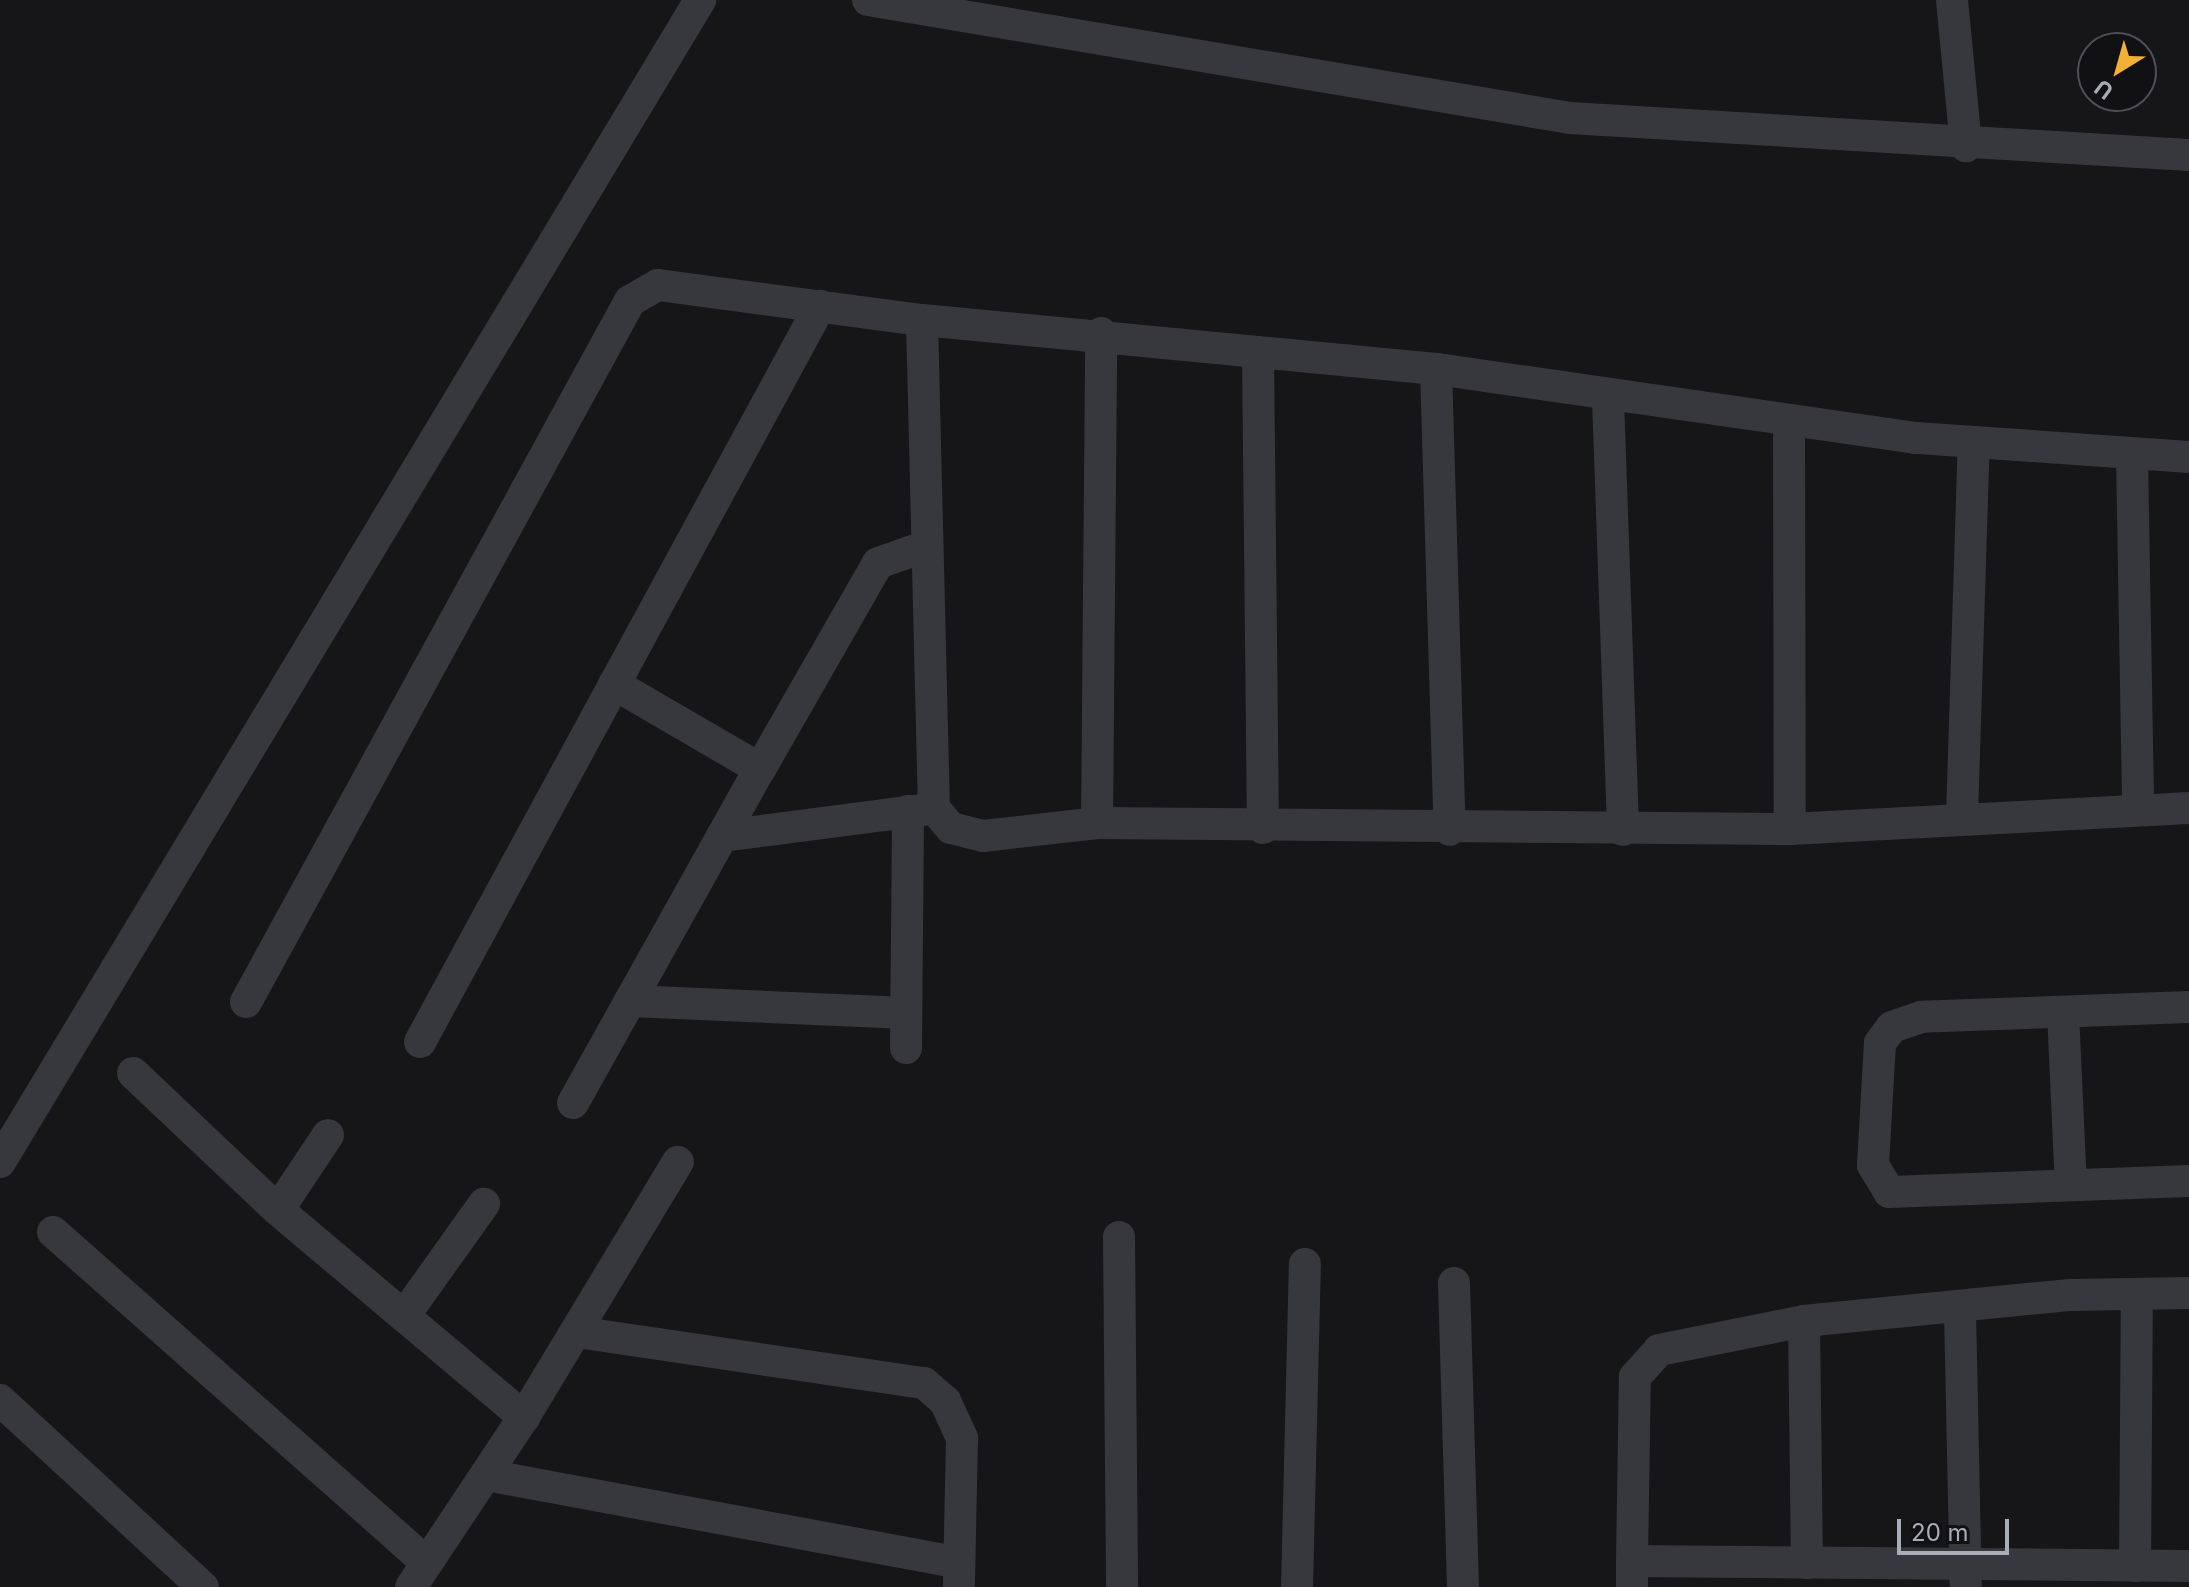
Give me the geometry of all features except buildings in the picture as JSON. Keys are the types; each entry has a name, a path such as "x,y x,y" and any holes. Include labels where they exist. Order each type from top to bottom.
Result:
{"street":[{"path":"0,1162 700,0"},
{"path":"868,0 1570,118 1966,146 2189,155"},
{"path":"1952,0 1966,146"},
{"path":"246,1002 630,301 658,285 922,320 1101,333 1436,369 1608,398 1789,422 2132,456 2189,457"},
{"path":"420,1042 820,306"},
{"path":"906,1048 921,810 927,546 922,320"},
{"path":"1097,823 1101,333"},
{"path":"1258,352 1263,828"},
{"path":"1436,369 1450,830"},
{"path":"1608,398 1623,830"},
{"path":"1789,422 1790,829"},
{"path":"1962,817 1974,442"},
{"path":"2132,456 2138,809"},
{"path":"573,1103 878,563 927,546"},
{"path":"614,684 760,769"},
{"path":"722,836 921,810 951,828 983,836 1097,823 1450,830 1790,829 1962,817 2189,808"},
{"path":"630,1001 906,1013"},
{"path":"2189,1007 1921,1017 1892,1027 1880,1043 1873,1165 1889,1192 2189,1181"},
{"path":"2063,1012 2071,1185"},
{"path":"133,1073 278,1210 524,1417"},
{"path":"278,1210 328,1135"},
{"path":"53,1232 419,1575 524,1417 678,1162"},
{"path":"404,1316 484,1204"},
{"path":"1119,1237 1122,1587"},
{"path":"1297,1587 1305,1264"},
{"path":"1454,1283 1463,1587"},
{"path":"2189,1293 2137,1294 1804,1321 1659,1350 1641,1365 1632,1574 1807,1563 1966,1576 2135,1566 2189,1566"},
{"path":"2135,1566 2137,1294"},
{"path":"1960,1310 1966,1576"},
{"path":"1804,1321 1807,1563"},
{"path":"486,1475 959,1575 962,1438 945,1401 924,1383 577,1332"},
{"path":"0,1400 203,1587"}]}
